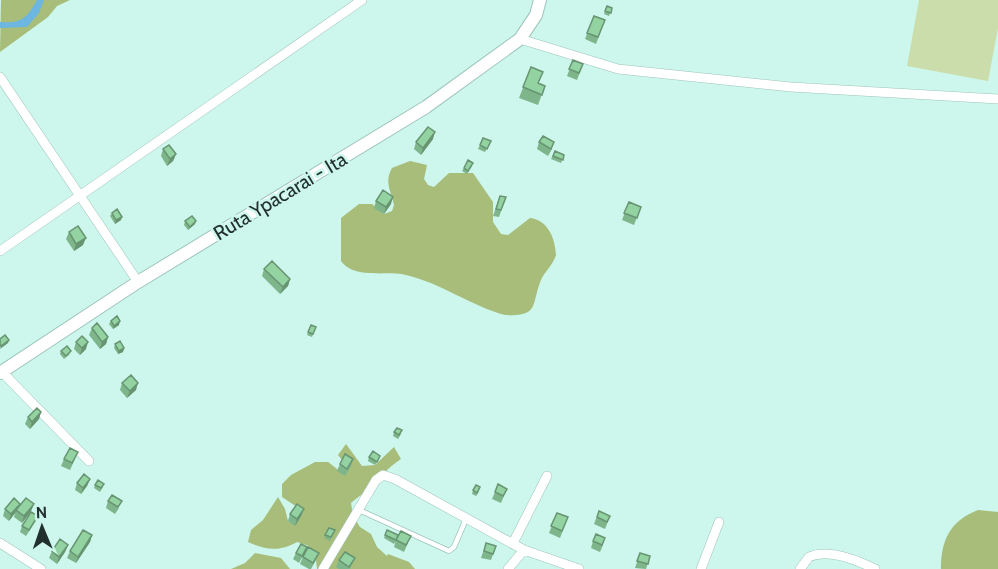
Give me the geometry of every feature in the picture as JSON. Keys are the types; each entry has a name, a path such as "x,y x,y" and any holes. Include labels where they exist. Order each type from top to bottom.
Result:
{"street":[{"path":"0,251 362,0"},
{"name":"Ruta Ypacarai - Ita","path":"1,373 138,282 426,107 520,39 536,15 540,0"},
{"path":"520,39 592,62 630,70 791,87 998,99"},
{"path":"0,77 138,282"},
{"path":"1,373 89,461"},
{"path":"323,569 376,480 383,475 396,479 524,550 579,569"},
{"path":"513,543 547,476"},
{"path":"701,569 719,522"},
{"path":"0,543 41,569"},
{"path":"508,569 524,550"},
{"path":"800,569 809,557 824,554 835,555 875,569"}],"lane":[{"path":"358,510 449,551 454,547 465,519"}],"green space":[{"path":"1,0 70,0 57,6 48,17 0,52"},
{"path":"919,0 998,0 998,28 988,81 907,66"},
{"path":"410,161 427,165 424,179 428,185 434,187 449,173 473,173 493,202 493,222 501,234 508,235 530,218 546,226 552,236 556,255 541,280 529,311 524,314 505,315 419,279 398,274 362,272 347,267 341,261 341,218 359,204 372,204 384,214 392,211 394,205 389,186 390,173 392,168"},
{"path":"346,444 362,466 375,465 394,447 401,459 351,503 353,516 360,527 371,534 377,547 387,556 388,554 409,562 415,569 317,569 316,560 309,546 297,542 272,549 248,542 251,530 263,520 278,497 285,509 288,521 295,525 303,511 282,497 282,484 291,475 315,462 328,462 345,475 343,461 338,455"},
{"path":"978,510 998,512 998,569 941,569 945,540 949,533 960,520"},
{"path":"255,553 281,558 290,569 231,569 245,563"}],"water":[{"path":"37,0 44,0 39,13 27,27 0,28 0,22 13,22 23,18"}],"building":[{"path":"607,6 612,8 611,13 605,11"},
{"path":"594,16 605,20 598,37 587,33"},
{"path":"573,60 583,64 579,73 569,69"},
{"path":"531,67 543,72 538,83 545,86 542,95 523,87"},
{"path":"428,127 435,132 423,148 416,142"},
{"path":"543,136 554,142 551,149 539,142"},
{"path":"483,138 491,141 487,149 480,145"},
{"path":"169,145 176,154 170,159 163,149"},
{"path":"555,151 564,155 563,160 553,156"},
{"path":"468,160 473,163 468,171 464,168"},
{"path":"383,190 393,197 386,207 376,201"},
{"path":"500,196 506,197 501,210 496,209"},
{"path":"629,202 641,207 637,218 624,213"},
{"path":"117,209 122,217 116,220 112,213"},
{"path":"192,216 196,221 190,227 185,221"},
{"path":"78,226 86,238 76,244 69,232"},
{"path":"272,261 290,279 283,287 264,269"},
{"path":"117,316 120,321 114,326 111,321"},
{"path":"97,323 108,337 102,342 92,328"},
{"path":"311,325 316,327 313,334 308,332"},
{"path":"5,335 9,340 1,346 0,339"},
{"path":"82,336 88,342 82,348 76,342"},
{"path":"120,341 124,348 119,351 115,344"},
{"path":"67,346 71,351 66,356 61,351"},
{"path":"131,375 138,383 130,391 122,383"},
{"path":"37,408 41,412 32,422 28,417"},
{"path":"397,428 402,430 399,435 394,432"},
{"path":"70,448 78,452 72,463 64,459"},
{"path":"373,451 380,456 377,462 369,457"},
{"path":"345,454 353,459 347,469 340,464"},
{"path":"84,474 90,479 83,488 77,483"},
{"path":"98,480 104,484 101,488 95,485"},
{"path":"498,484 507,489 503,496 495,492"},
{"path":"476,485 480,487 477,493 473,490"},
{"path":"112,495 122,501 118,507 108,501"},
{"path":"14,498 20,504 11,514 5,509"},
{"path":"26,498 34,504 24,516 16,510"},
{"path":"297,504 304,509 297,519 290,514"},
{"path":"599,511 610,516 607,522 597,517"},
{"path":"31,512 38,516 29,530 22,526"},
{"path":"557,513 568,517 562,531 551,526"},
{"path":"329,528 335,530 331,537 325,535"},
{"path":"83,530 92,535 78,557 70,551"},
{"path":"387,530 398,535 396,540 385,535"},
{"path":"401,531 411,536 406,545 396,540"},
{"path":"596,534 605,538 602,545 593,541"},
{"path":"60,539 68,545 59,557 52,551"},
{"path":"486,543 496,546 493,554 484,551"},
{"path":"301,544 307,547 302,556 296,553"},
{"path":"308,547 319,553 313,563 303,557"},
{"path":"345,552 355,558 349,567 339,560"},
{"path":"640,553 650,556 648,564 637,561"}]}
